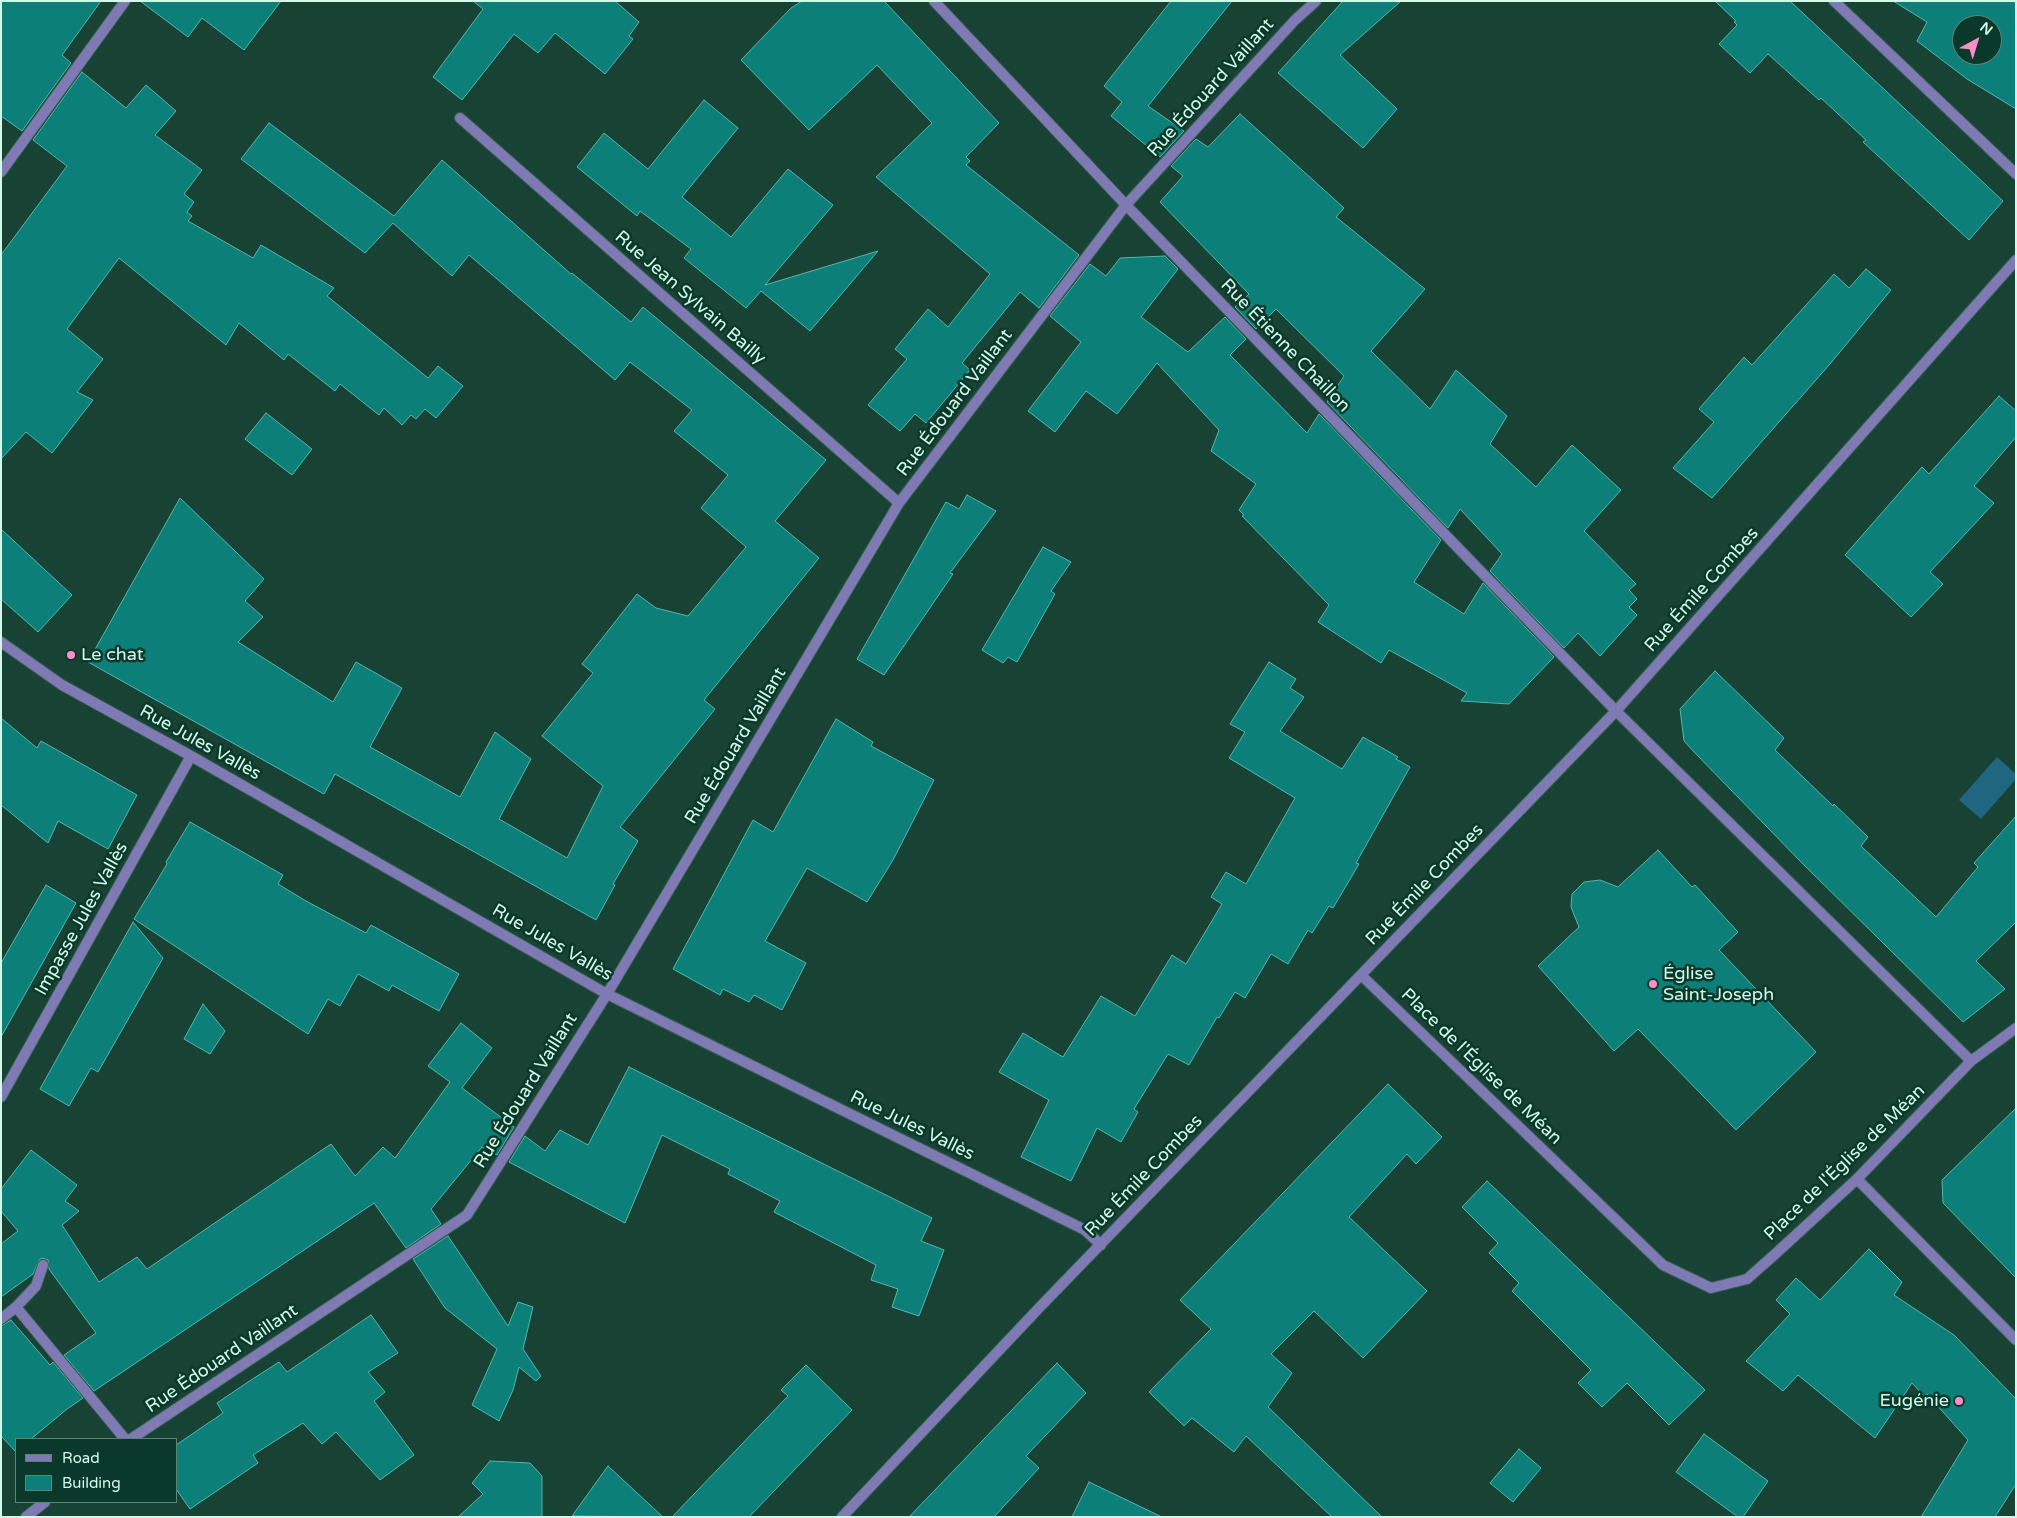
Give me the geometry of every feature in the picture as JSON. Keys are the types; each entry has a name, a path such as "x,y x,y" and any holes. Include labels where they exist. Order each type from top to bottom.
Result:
{"street":[{"path":"1,172 125,1"},
{"name":"Rue Étienne Chaillon","path":"934,1 1126,205 1616,711"},
{"name":"Rue Édouard Vaillant","path":"132,1438 467,1215 608,994 899,503 1126,205 1295,20 1316,1"},
{"path":"1834,1 2016,174"},
{"name":"Rue Jean Sylvain Bailly","path":"460,118 899,503"},
{"name":"Rue Émile Combes","path":"842,1517 1038,1309 1616,711 2016,260"},
{"name":"Rue Jules Vallès","path":"1,642 62,685 191,756 608,994 1085,1230 1101,1245"},
{"path":"1616,711 1971,1062"},
{"name":"Impasse Jules Vallès","path":"1,1097 191,756"},
{"name":"Place de l'Église de Méan","path":"1360,975 1664,1265 1711,1288 1747,1279 1857,1179 1971,1062 2016,1028"},
{"path":"1857,1179 2016,1340"},
{"path":"1,1319 16,1307 36,1286 43,1265"},
{"path":"16,1307 123,1438"},
{"path":"26,1517 44,1503"}],"water":[{"path":"1997,757 2016,774 2016,779 1981,819 1959,800"}],"building":[{"path":"1,1 101,1 62,55 71,63 22,131 1,116"},
{"path":"140,1 281,1 244,50 202,18 188,37"},
{"path":"473,1 615,1 639,22 629,36 633,39 605,74 555,33 538,53 514,34 462,100 433,77 483,9"},
{"path":"802,1 884,1 999,123 966,157 970,161 966,165 1079,255 1039,308 1020,292 962,363 970,370 926,423 915,414 900,431 868,405 907,359 895,349 928,309 948,327 990,274 876,177 932,123 877,65 809,130 741,60 791,8"},
{"path":"1171,1 1232,1 1148,106 1184,131 1160,157 1111,116 1122,102 1104,86"},
{"path":"1343,1 1401,1 1340,55 1397,109 1363,148 1278,73"},
{"path":"1715,1 1790,1 2003,201 1969,240 1863,142 1866,140 1821,98 1819,100 1768,54 1750,73 1719,44 1737,25 1734,22 1736,21"},
{"path":"1893,1 2016,1 2016,109 1967,79 1917,41 1927,22"},
{"path":"82,72 126,108 146,85 176,111 155,135 202,170 184,194 194,202 187,212 192,216 188,221 253,258 261,245 334,288 327,296 428,378 438,366 463,386 436,418 425,409 416,419 411,415 402,425 384,408 379,415 340,384 335,391 288,354 284,360 239,323 226,345 119,258 67,329 103,359 77,392 93,400 52,453 26,432 1,459 1,255 67,166 33,140"},
{"path":"704,100 738,128 682,197 731,237 788,169 833,205 765,285 878,251 810,331 761,291 746,308 684,258 691,249 640,211 637,216 577,167 604,133 648,169"},
{"path":"1240,114 1344,208 1336,217 1425,289 1371,351 1430,409 1456,370 1507,416 1490,444 1536,487 1572,445 1621,490 1584,531 1636,584 1629,590 1637,599 1629,607 1637,615 1600,656 1578,633 1564,648 1490,571 1502,554 1460,509 1448,528 1327,402 1344,376 1276,309 1256,329 1235,307 1249,294 1160,202 1183,176 1171,166 1196,139 1208,147"},
{"path":"269,123 394,216 442,160 571,274 631,322 643,307 826,460 775,521 819,558 704,700 715,709 620,827 638,841 613,884 615,885 596,920 335,774 324,794 88,662 180,498 264,579 245,601 263,617 238,642 333,702 356,662 402,688 370,747 460,797 495,732 531,759 499,819 567,858 603,786 542,736 593,673 582,664 637,594 656,608 688,616 746,547 701,508 728,475 674,431 692,410 630,362 615,380 469,255 452,276 393,223 365,253 241,159"},
{"path":"1165,256 1178,269 1141,317 1188,352 1225,317 1246,339 1230,355 1307,433 1319,414 1441,540 1414,582 1464,614 1483,583 1554,657 1509,704 1461,701 1467,693 1389,650 1381,663 1318,622 1329,605 1242,516 1244,515 1239,510 1256,484 1211,451 1219,430 1157,363 1117,414 1086,391 1055,432 1028,411 1081,342 1050,316 1090,264 1106,276 1120,258"},
{"path":"1866,269 1891,290 1830,364 1712,498 1673,468 1714,422 1699,409 1744,357 1752,365 1834,274 1849,288"},
{"path":"1999,396 2016,411 2016,437 1974,486 1994,503 1930,572 1943,584 1911,617 1845,555 1922,467 1929,474"},
{"path":"266,413 312,449 292,475 245,439"},
{"path":"967,495 996,511 950,573 953,574 884,675 857,659 946,502 959,509"},
{"path":"1,529 72,595 38,632 1,599"},
{"path":"1043,547 1071,562 1051,591 1055,594 1017,662 1008,657 1003,663 982,650"},
{"path":"1269,662 1296,679 1290,688 1304,697 1280,731 1342,769 1363,737 1398,757 1396,759 1410,767 1356,863 1359,864 1333,908 1329,906 1312,933 1308,930 1288,964 1271,954 1245,998 1235,992 1219,1018 1217,1017 1189,1065 1168,1054 1134,1109 1138,1112 1121,1142 1097,1128 1071,1181 1021,1157 1049,1100 999,1072 1023,1033 1063,1057 1101,996 1135,1016 1172,955 1186,964 1222,904 1211,897 1226,872 1246,884 1295,798 1229,758 1245,732 1230,724"},
{"path":"1715,671 1784,738 1775,750 1868,837 1861,846 1936,917 1978,867 1974,863 2016,816 2016,922 1976,961 2005,989 1963,1022 1803,864 1684,741 1680,709"},
{"path":"1,718 37,748 41,741 137,795 108,849 58,821 48,843 1,805"},
{"path":"836,719 873,742 871,746 934,780 893,860 867,902 807,868 765,941 806,963 782,1010 754,995 749,1002 723,989 720,995 673,969 753,820 773,832"},
{"path":"190,822 283,875 278,884 306,901 366,933 371,925 459,974 439,1011 392,985 389,991 358,974 340,1006 328,999 308,1034 134,919"},
{"name":"Église Saint-Joseph","path":"1658,850 1692,887 1695,885 1738,932 1719,950 1816,1052 1736,1130 1638,1029 1614,1051 1538,966 1579,927 1571,907 1572,894 1584,882 1600,880 1618,887"},
{"path":"46,885 76,903 1,1037 1,963"},
{"path":"133,922 163,958 98,1072 91,1068 69,1106 40,1089"},
{"path":"203,1004 225,1031 210,1054 184,1039"},
{"path":"461,1023 492,1048 462,1088 514,1127 497,1155 482,1147 431,1209 441,1224 406,1248 374,1203 94,1391 64,1355 96,1333 49,1269 48,1260 42,1258 39,1260 33,1274 1,1297 1,1244 18,1231 1,1211 1,1189 31,1150 77,1185 65,1201 79,1211 62,1225 99,1282 137,1257 147,1269 331,1144 355,1176 383,1147 395,1158 450,1082 428,1066"},
{"path":"629,1067 932,1218 921,1241 944,1250 919,1316 892,1307 898,1289 871,1280 876,1265 774,1212 780,1201 728,1174 730,1169 662,1135 625,1223 509,1162 525,1136 545,1151 560,1130 588,1145"},
{"path":"1388,1084 1442,1137 1416,1164 1407,1154 1349,1217 1427,1291 1363,1358 1314,1311 1271,1354 1292,1373 1268,1407 1382,1517 1332,1517 1246,1436 1234,1452 1192,1418 1184,1426 1149,1392 1211,1329 1180,1300"},
{"path":"2016,1108 2016,1278 1943,1203 1942,1180"},
{"path":"1487,1181 1705,1390 1669,1425 1627,1383 1602,1407 1578,1383 1591,1370 1512,1291 1519,1283 1489,1253 1498,1243 1462,1207"},
{"path":"448,1236 508,1326 518,1302 533,1307 523,1349 541,1376 536,1381 519,1367 513,1390 499,1421 472,1405 497,1349 445,1308 413,1259"},
{"path":"1869,1249 1902,1282 1894,1295 1954,1335 2016,1399 2016,1484 1995,1517 1921,1517 1968,1440 1927,1394 1924,1396 1912,1383 1875,1438 1798,1375 1783,1391 1746,1361 1790,1314 1776,1300 1796,1278 1820,1300"},
{"path":"371,1315 398,1353 368,1372 385,1392 374,1401 414,1455 380,1480 336,1432 322,1444 303,1423 253,1455 258,1463 190,1509 178,1492 178,1444 223,1413 217,1403 248,1382 279,1362 287,1372"},
{"path":"11,1320 50,1365 53,1362 83,1398 32,1438 15,1438 15,1451 1,1436 1,1326"},
{"path":"1057,1363 1086,1393 1026,1456 1039,1468 994,1517 909,1517"},
{"path":"806,1365 852,1410 749,1517 672,1517 788,1396 781,1390"},
{"path":"1704,1434 1768,1481 1743,1517 1738,1517 1676,1472"},
{"path":"1519,1449 1541,1468 1513,1502 1490,1483"},
{"path":"490,1461 530,1463 542,1476 542,1517 458,1517 483,1494 472,1483"},
{"path":"608,1466 663,1517 572,1516"},
{"path":"1089,1482 1162,1517 1072,1517"}],"place":[{"name":"Le chat","path":"71,655"},
{"name":"Église Saint-Joseph","path":"1653,984"},
{"name":"Eugénie","path":"1959,1401"}]}
